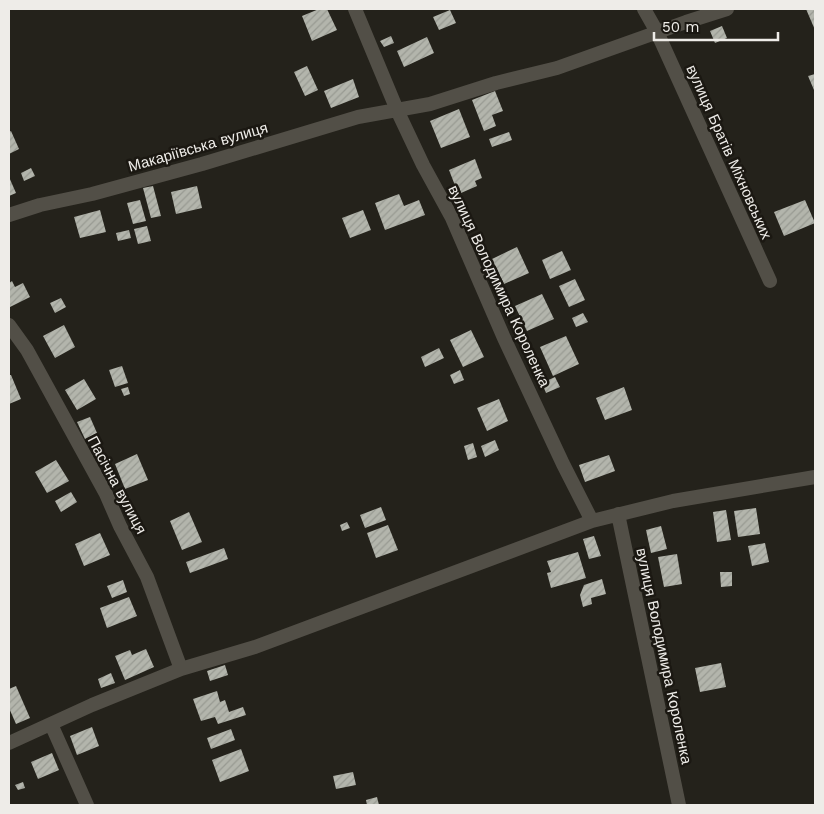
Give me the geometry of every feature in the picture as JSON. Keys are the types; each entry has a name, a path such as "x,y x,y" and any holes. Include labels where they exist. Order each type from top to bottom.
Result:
{"street":[{"name":"вулиця Володимира Короленка","path":"355,9 397,110 462,239 504,338 592,521"},
{"name":"вулиця Братів Міхновських","path":"644,9 657,32 770,281"},
{"name":"Макаріївська вулиця","path":"9,215 40,205 92,194 193,166 358,117 430,104 480,87 557,68 727,9"},
{"name":"Пасічна вулиця","path":"9,325 31,357 106,494 120,526 147,577 181,669"},
{"path":"9,743 181,669 255,647 592,521 690,498 815,478"},
{"name":"вулиця Володимира Короленка","path":"618,514 679,805"},
{"path":"51,724 87,805"}],"building":[{"path":"319,9 327,9 337,30 312,41 302,16"},
{"path":"806,9 815,9 815,30"},
{"path":"450,10 456,23 439,30 433,17"},
{"path":"722,26 727,38 715,43 710,31"},
{"path":"391,36 394,43 384,47 380,41"},
{"path":"427,37 434,53 404,67 397,51"},
{"path":"307,66 318,90 305,96 294,72"},
{"path":"815,74 815,90 814,90 808,76"},
{"path":"353,79 359,97 331,108 324,91"},
{"path":"495,91 503,111 492,115 496,126 484,131 472,100"},
{"path":"459,109 470,137 441,148 430,121"},
{"path":"11,131 19,149 9,154 9,132"},
{"path":"509,132 512,140 492,147 489,139"},
{"path":"475,159 482,178 475,181 477,186 461,193 459,187 456,188 449,170"},
{"path":"31,168 35,176 24,181 21,173"},
{"path":"9,177 16,193 9,196"},
{"path":"153,186 161,216 151,218 143,188"},
{"path":"197,186 202,208 176,214 171,192"},
{"path":"399,194 404,206 419,200 425,215 385,230 375,203"},
{"path":"140,200 146,221 133,224 127,203"},
{"path":"805,200 815,223 784,236 774,212"},
{"path":"100,210 106,232 80,238 74,217"},
{"path":"363,210 371,230 350,238 342,218"},
{"path":"147,226 151,241 138,244 134,229"},
{"path":"129,230 131,238 118,241 116,233"},
{"path":"517,247 529,273 504,284 492,259"},
{"path":"562,251 571,270 550,279 542,260"},
{"path":"575,279 585,300 569,307 559,286"},
{"path":"12,281 15,287 23,283 30,297 10,307 9,283"},
{"path":"542,294 554,319 527,331 515,306"},
{"path":"61,298 66,307 55,313 50,303"},
{"path":"583,313 588,322 576,327 572,318"},
{"path":"64,325 75,347 55,358 43,336"},
{"path":"471,330 484,357 463,367 450,340"},
{"path":"566,336 579,364 553,376 540,347"},
{"path":"439,348 444,358 425,367 421,357"},
{"path":"122,366 128,383 115,387 109,370"},
{"path":"460,370 464,380 454,384 450,375"},
{"path":"9,375 11,375 21,399 9,404"},
{"path":"555,377 560,387 546,393 542,383"},
{"path":"84,379 96,399 77,410 65,390"},
{"path":"128,387 130,394 124,396 121,389"},
{"path":"624,387 632,410 605,420 596,398"},
{"path":"499,399 508,421 487,431 477,408"},
{"path":"90,417 97,433 85,439 77,422"},
{"path":"495,440 499,450 485,457 481,446"},
{"path":"473,443 477,457 468,460 464,446"},
{"path":"137,454 148,480 125,489 115,464"},
{"path":"609,455 615,471 585,482 579,465"},
{"path":"56,460 69,481 47,493 35,472"},
{"path":"71,492 77,502 61,512 55,501"},
{"path":"381,507 386,520 365,528 360,515"},
{"path":"756,508 760,534 738,537 734,511"},
{"path":"726,510 731,540 717,542 713,512"},
{"path":"189,512 202,542 182,550 170,521"},
{"path":"347,522 350,528 342,531 340,525"},
{"path":"388,525 398,550 376,558 367,533"},
{"path":"661,526 667,549 651,553 646,530"},
{"path":"100,533 110,555 84,566 75,544"},
{"path":"594,536 601,556 589,559 583,539"},
{"path":"765,543 769,562 752,566 748,546"},
{"path":"224,548 228,559 190,573 186,562"},
{"path":"578,552 586,578 551,588 547,573 551,572 547,561"},
{"path":"677,554 682,584 664,587 658,557"},
{"path":"720,572 732,572 732,586 721,587"},
{"path":"602,579 606,594 591,598 592,604 583,607 580,595 584,585"},
{"path":"123,580 127,592 112,598 107,586"},
{"path":"129,597 137,616 107,628 100,608"},
{"path":"146,649 154,667 125,680 115,656 130,650 132,655"},
{"path":"721,663 726,687 700,692 695,668"},
{"path":"225,665 228,675 210,681 207,671"},
{"path":"111,673 115,683 101,688 98,679"},
{"path":"16,686 30,718 16,724 9,708 9,689"},
{"path":"217,691 220,702 225,700 229,712 243,707 246,715 218,724 215,717 201,721 193,699"},
{"path":"92,727 99,746 77,755 70,736"},
{"path":"231,729 235,740 211,749 207,738"},
{"path":"241,749 249,771 220,782 212,760"},
{"path":"52,753 59,770 38,779 31,762"},
{"path":"353,772 356,785 336,789 333,776"},
{"path":"23,782 25,788 18,790 15,785"},
{"path":"377,797 379,805 367,805 366,800"}]}
